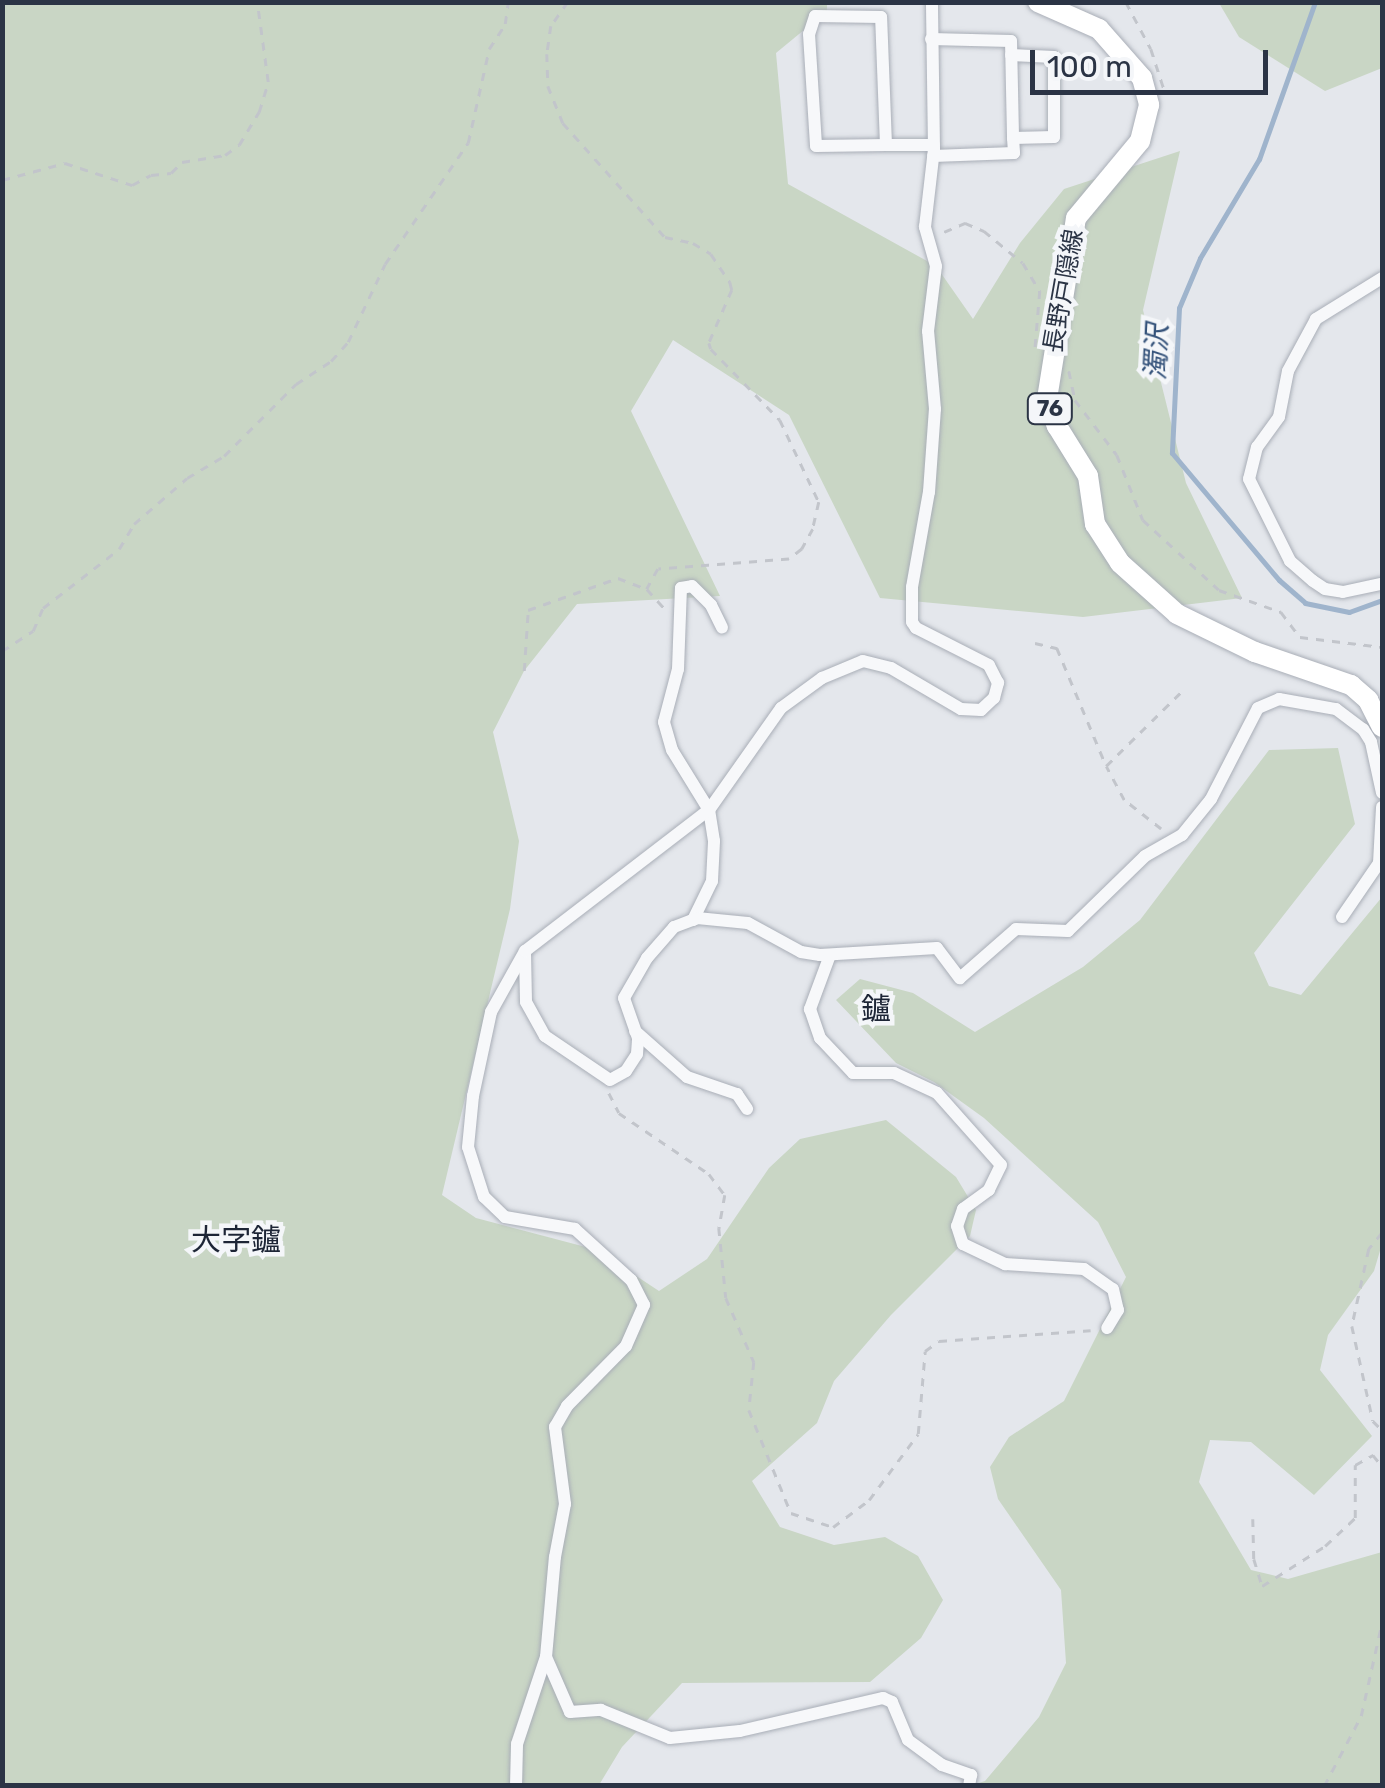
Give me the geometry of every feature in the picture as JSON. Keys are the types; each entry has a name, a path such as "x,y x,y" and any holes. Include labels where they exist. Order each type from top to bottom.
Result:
{"main road":[{"name":"長野戸隠線","path":"1038,2 1099,29 1142,78 1149,105 1140,141 1076,218 1047,399 1056,426 1088,476 1095,524 1120,563 1177,614 1255,652 1351,685 1368,700 1382,727"}],"street":[{"path":"516,1786 517,1744 546,1657 554,1557 565,1504 554,1427 566,1406 626,1346 644,1305 631,1280 575,1230 505,1217 493,1210 473,1168 468,1146 473,1096 490,1012 525,951 710,810 781,708 846,664 862,661 890,668 960,710 981,710 994,698 998,683 989,665 916,628 912,622 912,587 929,492 935,409 928,331 936,266 925,227 934,151 932,2"},
{"path":"886,145 881,16 815,16 809,34 816,146 886,145 1014,154 1011,42 931,38"},
{"path":"1011,55 1054,57 1054,137 1014,138"},
{"path":"1382,278 1316,319 1288,370 1279,416 1257,447 1248,479 1290,561 1313,581 1325,589 1343,592 1382,584"},
{"path":"693,920 712,881 710,810 672,750 664,722 678,668 681,588 692,586 711,605 722,628"},
{"path":"525,951 526,1002 546,1036 610,1080 626,1071 637,1054 636,1031 624,998 647,958 674,926 693,920 748,923 800,952 830,955 937,948 960,978 1016,930 1068,931 1145,856 1174,840 1198,819 1258,708 1279,699 1336,709 1363,729 1372,742 1382,793"},
{"path":"1342,917 1379,863 1382,807"},
{"path":"830,955 810,1009 820,1038 853,1073 894,1074 937,1093 1002,1165 989,1190 963,1209 957,1226 962,1244 1005,1264 1084,1268 1113,1289 1118,1310 1108,1328"},
{"path":"636,1031 687,1077 736,1094 747,1109"},
{"path":"546,1657 570,1712 601,1710 670,1738 740,1731 883,1698 892,1702 908,1740 942,1765 971,1775 969,1786"}],"path":[{"path":"2,180 65,163 132,185 151,175 171,173 182,162 225,154 239,145 260,112 268,82 258,2"},
{"path":"2,651 33,631 43,608 119,549 134,524 187,478 224,456 296,384 331,361 348,342 384,264 468,143 489,49 505,24 508,2"},
{"path":"568,2 550,26 548,54 548,86 563,123 664,237 693,244 711,254 725,274 732,290 711,349 780,420 819,502 814,529 802,549 789,559 658,569 647,589"},
{"path":"929,242 965,223 984,231 1023,263 1040,291 1035,352 1051,368 1071,372 1076,400 1117,456 1143,520 1219,590 1282,612 1300,636 1382,646"},
{"path":"524,670 528,610 618,578 647,589 677,622"},
{"path":"1035,643 1057,648 1124,800 1174,840"},
{"path":"1106,766 1183,690"},
{"path":"599,1073 619,1114 709,1174 725,1194 719,1228 726,1298 754,1362 749,1410 791,1513 832,1527 869,1500 918,1434 925,1350 939,1341 1108,1328"},
{"path":"1382,1233 1369,1249 1352,1326 1374,1421 1382,1430"},
{"path":"1253,1519 1254,1559 1262,1586 1325,1546 1355,1518 1355,1466 1373,1455 1382,1466"},
{"path":"1324,1786 1362,1716 1382,1622"}],"green space":[{"path":"3,3 827,3 827,11 776,53 788,184 936,266 973,319 1020,243 1064,189 1180,151 1143,310 1186,483 1242,598 1083,617 880,598 789,415 673,340 631,411 720,596 577,604 524,671 493,732 519,841 510,909 442,1195 476,1218 597,1250 659,1291 707,1259 769,1168 800,1139 886,1120 956,1177 976,1210 970,1236 891,1315 834,1381 817,1423 752,1481 780,1527 834,1545 885,1537 918,1556 943,1600 921,1638 870,1682 682,1683 622,1747 599,1785 3,1786"},
{"path":"1219,3 1382,3 1382,68 1325,91 1239,37"},
{"path":"1338,748 1355,824 1254,953 1269,986 1301,995 1382,897 1382,1244 1374,1271 1328,1335 1320,1370 1372,1436 1314,1495 1251,1442 1210,1440 1199,1482 1251,1570 1288,1579 1382,1552 1382,1785 972,1785 985,1781 1039,1717 1066,1663 1061,1590 998,1499 990,1467 1009,1437 1064,1401 1126,1277 1098,1222 984,1118 934,1082 896,1063 836,1000 860,979 913,993 975,1032 1083,967 1140,920 1269,750"}],"waterway":[{"name":"濁沢","path":"1315,2 1259,159 1200,258 1179,308 1172,453 1279,580 1305,603 1349,612 1382,600"}],"district":[{"name":"鑪","path":"876,1009"},
{"name":"大字鑪","path":"236,1240"}]}
